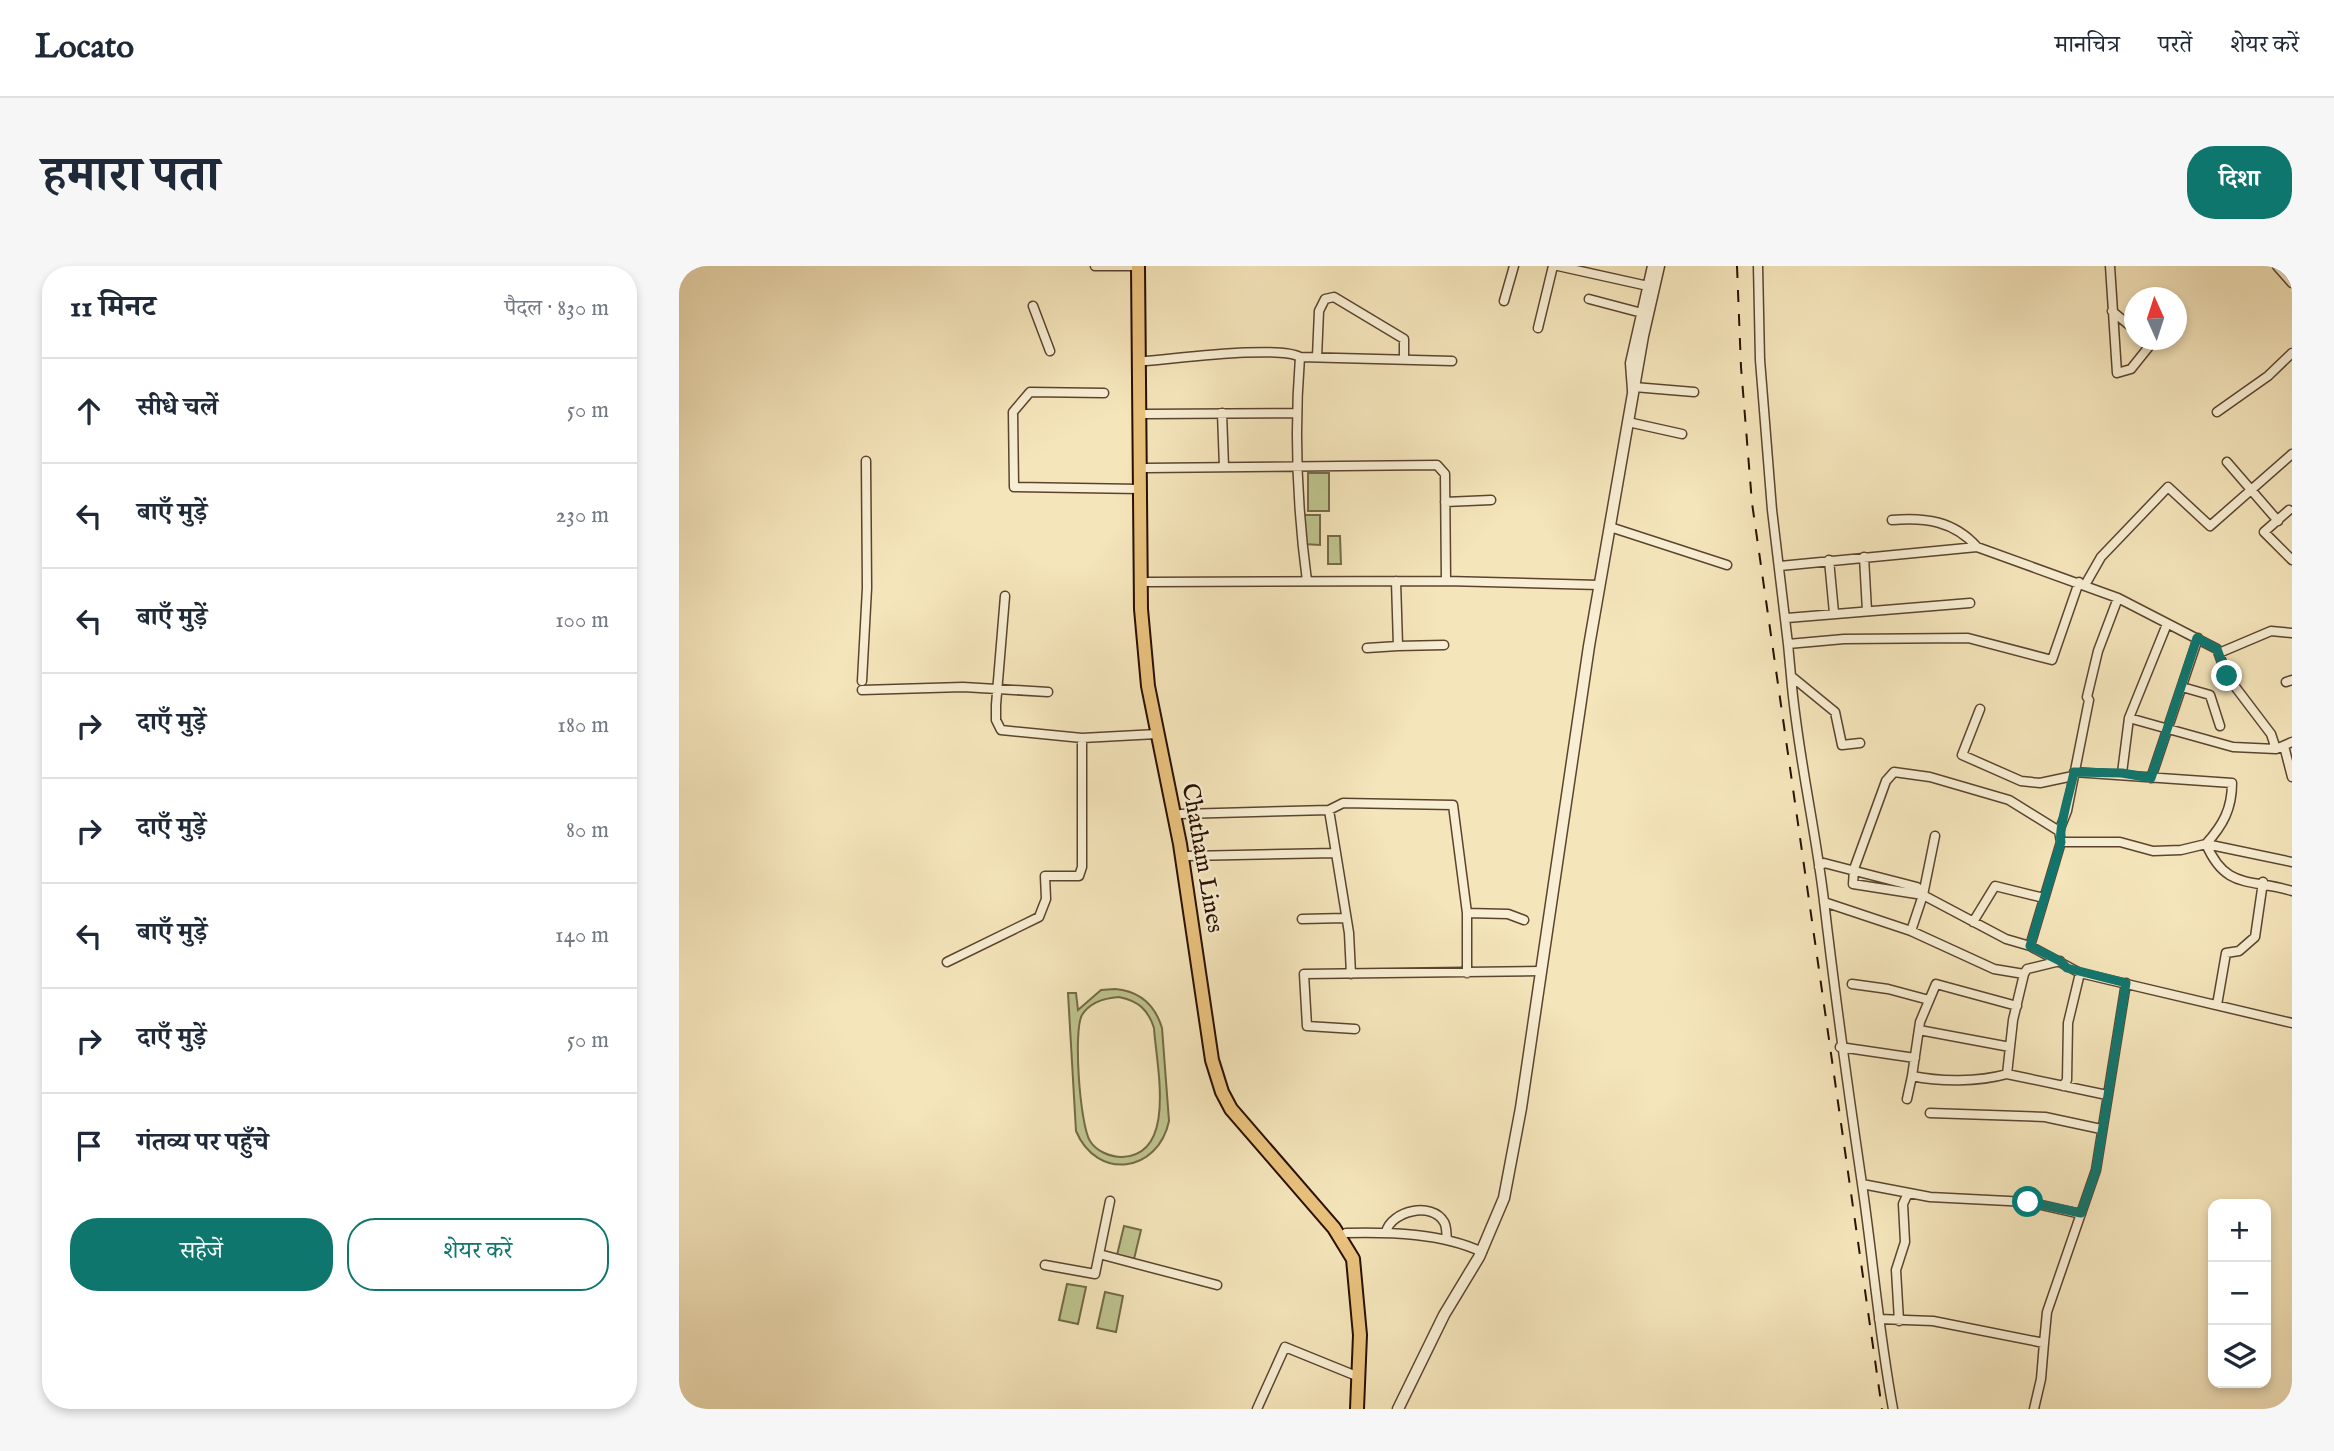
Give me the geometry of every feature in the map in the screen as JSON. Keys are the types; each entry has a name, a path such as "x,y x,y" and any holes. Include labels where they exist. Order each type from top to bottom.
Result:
{"highway":[{"name":"Chatham Lines","path":"1138,266 1145,665 1157,734 1181,814 1220,1065 1227,1088 1251,1123 1346,1233 1357,1251 1363,1272 1367,1344 1365,1409"},
{"name":"Chatham Lines","path":"1145,266 1146,468 1151,649 1218,1081 1231,1109 1248,1131 1348,1248 1356,1272 1359,1377 1357,1409"}],"street":[{"path":"1095,266 1138,266"},
{"path":"1504,301 1514,266"},
{"path":"1538,328 1556,266 1648,286"},
{"path":"1634,391 1630,363 1652,266"},
{"path":"1398,1409 1444,1315 1482,1252 1504,1198 1521,1108 1599,585 1659,266"},
{"path":"1758,266 1760,360 1772,510 1787,618 1795,723 1819,867 1840,1047 1893,1409"},
{"path":"2110,266 2117,373 2131,369 2146,350"},
{"path":"2277,266 2292,283"},
{"path":"1317,357 1319,312 1325,299 1334,297 1404,339 1404,359"},
{"path":"1589,299 1642,313"},
{"path":"1033,306 1050,351"},
{"path":"2112,311 2124,321"},
{"path":"1146,361 1271,352 1292,353 1300,357 1452,361"},
{"path":"2217,412 2268,376 2292,353"},
{"path":"1300,357 1295,413 1296,466 1307,581"},
{"path":"1634,391 1694,392"},
{"path":"1104,393 1030,392 1013,412 1014,487 1140,489"},
{"path":"1222,413 1224,467"},
{"path":"1146,414 1295,413"},
{"path":"1628,422 1682,434"},
{"path":"1788,643 1844,639 1968,638 2052,660 2082,584 2101,557 2168,487 2210,526 2292,454"},
{"path":"866,461 867,588 862,685 1048,692"},
{"path":"2227,462 2278,521"},
{"path":"1146,468 1437,465 1445,474 1446,581"},
{"path":"1445,502 1491,500"},
{"path":"2289,510 2264,532 2292,560"},
{"path":"1892,520 1927,518 1965,533 1977,547"},
{"path":"1610,527 1727,565"},
{"path":"1780,566 1977,547 2118,598 2197,638 2219,653 2227,676 2271,734 2284,746 2291,774"},
{"path":"1864,557 1867,611"},
{"path":"1829,561 1834,613"},
{"path":"1397,581 1398,646"},
{"path":"1148,582 1446,581 1599,585"},
{"path":"1005,596 996,720 1001,730 1082,738 1157,734"},
{"path":"2030,946 2061,842 2059,831 2067,811 2098,651 2118,598"},
{"path":"1787,618 1970,603"},
{"path":"2122,773 2129,718 2167,624"},
{"path":"2219,653 2271,632 2292,633"},
{"path":"2151,778 2197,638"},
{"path":"1367,648 1444,645"},
{"path":"1791,676 1835,712 1842,745 1860,743"},
{"path":"2182,687 2210,695 2220,726"},
{"path":"1980,709 1962,755 2021,781 2040,783 2074,774 2122,773 2151,778 2232,783 2229,809 2222,826 2206,844"},
{"path":"2129,718 2233,747 2284,746"},
{"path":"947,962 1039,917 1046,899 1045,876 1079,876 1082,867 1082,738"},
{"path":"2059,831 2009,800 1930,777 1894,772 1886,781 1854,869 1853,884 1923,895 2080,973 2292,1023"},
{"path":"1181,814 1329,810 1343,803 1453,805 1467,913 1467,973"},
{"path":"1329,810 1351,974"},
{"path":"1911,930 1923,895 1935,836"},
{"path":"2061,842 2120,842 2153,851 2181,850 2206,844 2292,862"},
{"path":"2206,844 2216,866 2228,876 2263,882 2292,891"},
{"path":"1188,856 1336,853"},
{"path":"1819,867 1824,863 1854,869 1917,887 1923,895"},
{"path":"2217,1005 2227,953 2239,951 2255,937 2263,882"},
{"path":"1973,922 1995,886 2044,898"},
{"path":"1824,902 1911,930 1994,969 2024,974"},
{"path":"1467,913 1508,914 1524,920"},
{"path":"1303,919 1345,918"},
{"path":"2007,1074 2024,974 2027,969 2060,961"},
{"path":"1355,1029 1309,1028 1304,974 1541,971"},
{"path":"2063,1086 2067,1080 2068,1023 2080,973"},
{"path":"2034,1409 2041,1379 2047,1312 2096,1170 2126,983"},
{"path":"1852,984 1888,989 1929,1000"},
{"path":"1907,1099 1919,1030 1936,984 2017,1006"},
{"path":"1919,1030 2010,1047"},
{"path":"1840,1047 1915,1058"},
{"path":"1912,1076 1930,1080 1991,1078 2007,1074 2107,1095"},
{"path":"1930,1113 2045,1117 2101,1129"},
{"path":"1862,1184 1907,1193 2028,1202 2081,1213"},
{"path":"1899,1321 1896,1270 1905,1242 1903,1204 1907,1193"},
{"path":"1045,1265 1095,1274 1110,1201"},
{"path":"1386,1232 1388,1225 1401,1214 1420,1212 1439,1216 1446,1224 1447,1239"},
{"path":"1346,1233 1386,1232 1447,1239 1482,1252"},
{"path":"1099,1254 1217,1285"},
{"path":"1879,1319 1933,1321 2044,1343"},
{"path":"1257,1409 1285,1347 1359,1377"}],"green space":[{"path":"1308,473 1329,473 1329,511 1308,511"},
{"path":"1303,515 1320,515 1320,545 1303,544"},
{"path":"1328,536 1340,536 1341,564 1328,564"},
{"path":"1101,990 1124,990 1139,996 1155,1012 1162,1028 1169,1121 1163,1138 1153,1152 1126,1164 1112,1164 1098,1158 1086,1147 1076,1131 1068,993 1076,993 1078,1010","holes":["1108,998 1126,999 1145,1011 1154,1028 1160,1105 1151,1141 1140,1152 1122,1157 1108,1155 1100,1150 1093,1145 1086,1132 1078,1039 1082,1015 1089,1007"]},
{"path":"1124,1226 1141,1230 1134,1259 1117,1255"},
{"path":"1067,1284 1086,1287 1078,1324 1059,1320"},
{"path":"1105,1292 1123,1296 1116,1332 1097,1328"}],"railway":[{"path":"1737,266 1741,367 1752,503 1882,1409"}],"route":[{"path":"2028,1202 2081,1213 2096,1170 2126,983 2067,968 2060,961 2030,946 2061,842 2059,831 2067,811 2074,772 2122,773 2151,778 2197,638 2217,649 2227,676"}]}
